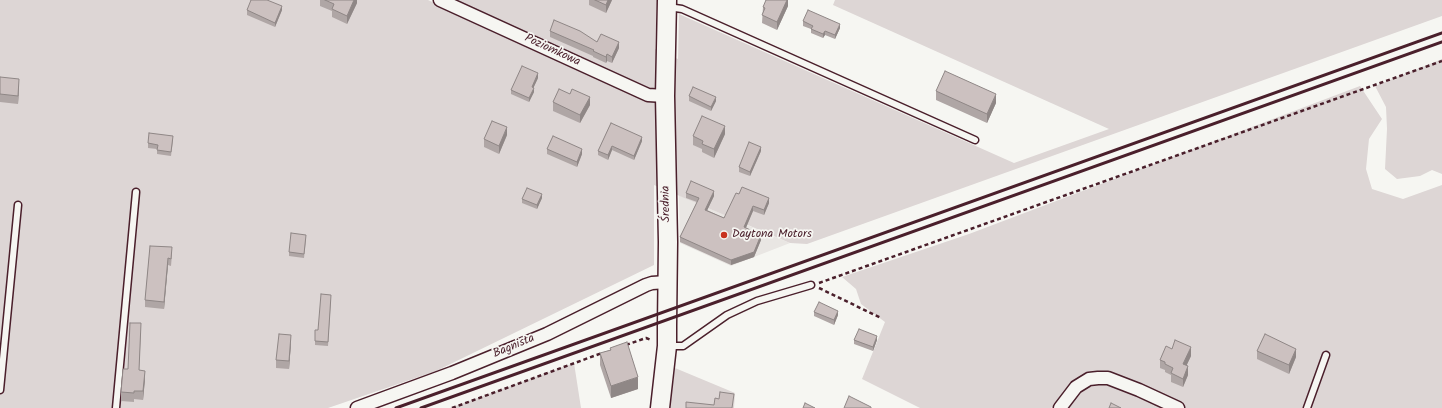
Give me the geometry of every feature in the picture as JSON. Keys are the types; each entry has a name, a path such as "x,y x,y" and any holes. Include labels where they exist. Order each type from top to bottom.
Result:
{"street":[{"name":"Poziomkowa","path":"440,0 648,95 665,96"},
{"name":"Średnia","path":"660,408 667,346 668,242 665,96 666,4"},
{"name":"Bagnista","path":"357,408 452,373 547,334 646,285 667,282"},
{"path":"1060,408 1076,388 1089,379 1108,378 1178,408"}],"lane":[{"path":"666,4 682,9 975,140"},
{"path":"116,408 136,192"},
{"path":"0,390 18,205"},
{"path":"667,346 683,346 727,315 757,301 811,286"},
{"path":"1307,408 1326,355"}],"path":[{"path":"811,286 1442,61"},
{"path":"811,286 825,290 848,303 881,318"},
{"path":"624,346 646,338 667,346"},
{"path":"452,408 609,351"}],"shaded area":[{"path":"0,0 428,0 497,32 453,0 657,0 655,49 678,59 679,14 1014,163 1109,129 833,5 835,0 1442,0 1442,16 807,244 790,243 654,185 654,265 436,371 328,408 0,408"},
{"path":"1442,59 1442,174 1432,170 1420,176 1397,179 1385,169 1387,129 1386,107 1375,86"},
{"path":"1360,86 1382,119 1369,139 1366,169 1372,189 1403,199 1442,185 1442,408 1058,408 1053,406 1051,408 920,408 862,379 885,322 861,304 856,289 842,277 969,234"},
{"path":"679,195 790,243 731,266 680,243"},
{"path":"574,363 581,408 450,408"},
{"path":"675,368 735,393 734,408 670,408"}],"building":[{"path":"251,0 267,0 282,6 275,23 247,10"},
{"path":"325,0 354,0 347,16 332,9 334,4"},
{"path":"595,0 608,0 606,5"},
{"path":"766,0 787,0 777,22 762,15"},
{"path":"808,10 840,24 835,35 825,31 823,34 811,29 813,26 803,21"},
{"path":"554,20 580,31 597,42 601,34 619,42 612,57 607,54 606,57 593,51 594,50 550,31"},
{"path":"522,66 538,73 532,87 534,88 529,98 511,90"},
{"path":"945,71 996,94 987,114 936,91"},
{"path":"0,77 19,79 18,96 0,94"},
{"path":"693,87 716,97 711,107 689,96"},
{"path":"559,89 570,94 572,89 590,97 580,115 553,102"},
{"path":"702,116 725,126 714,149 702,144 703,141 693,136"},
{"path":"492,121 507,127 499,146 484,139"},
{"path":"611,123 642,137 634,156 612,146 608,155 598,151"},
{"path":"149,133 173,136 171,152 157,150 158,145 148,143"},
{"path":"553,136 582,149 577,162 547,149"},
{"path":"749,142 761,147 750,172 739,167"},
{"path":"691,181 714,191 705,210 724,218 736,193 739,194 742,187 769,198 764,210 753,206 744,227 761,235 754,252 731,260 680,237 699,198 686,193"},
{"path":"527,188 542,194 537,205 522,199"},
{"path":"291,233 306,235 304,254 289,252"},
{"path":"150,246 172,247 171,259 168,258 164,302 145,300"},
{"path":"321,294 331,295 328,342 315,341 315,330 318,330"},
{"path":"819,302 838,311 834,320 814,312"},
{"path":"130,323 141,323 139,370 145,371 143,391 134,391 134,393 121,392 123,369 128,369"},
{"path":"859,329 877,336 873,347 854,340"},
{"path":"279,334 291,335 289,361 276,360"},
{"path":"1265,334 1296,349 1289,365 1257,351"},
{"path":"1175,340 1191,347 1183,364 1188,366 1183,379 1171,373 1173,368 1160,360 1166,346 1172,349"},
{"path":"627,342 638,377 611,386 600,353 611,350 610,348"},
{"path":"720,392 734,394 732,408 686,408 686,402 714,405 715,398 719,399"},
{"path":"849,396 871,407 871,408 844,408"},
{"path":"805,403 815,408 803,408"},
{"path":"1111,403 1121,408 1109,408"}],"railway":[{"path":"396,408 1442,33"},
{"path":"421,408 1442,42"}],"place":[{"name":"Daytona Motors","path":"724,235"}]}
